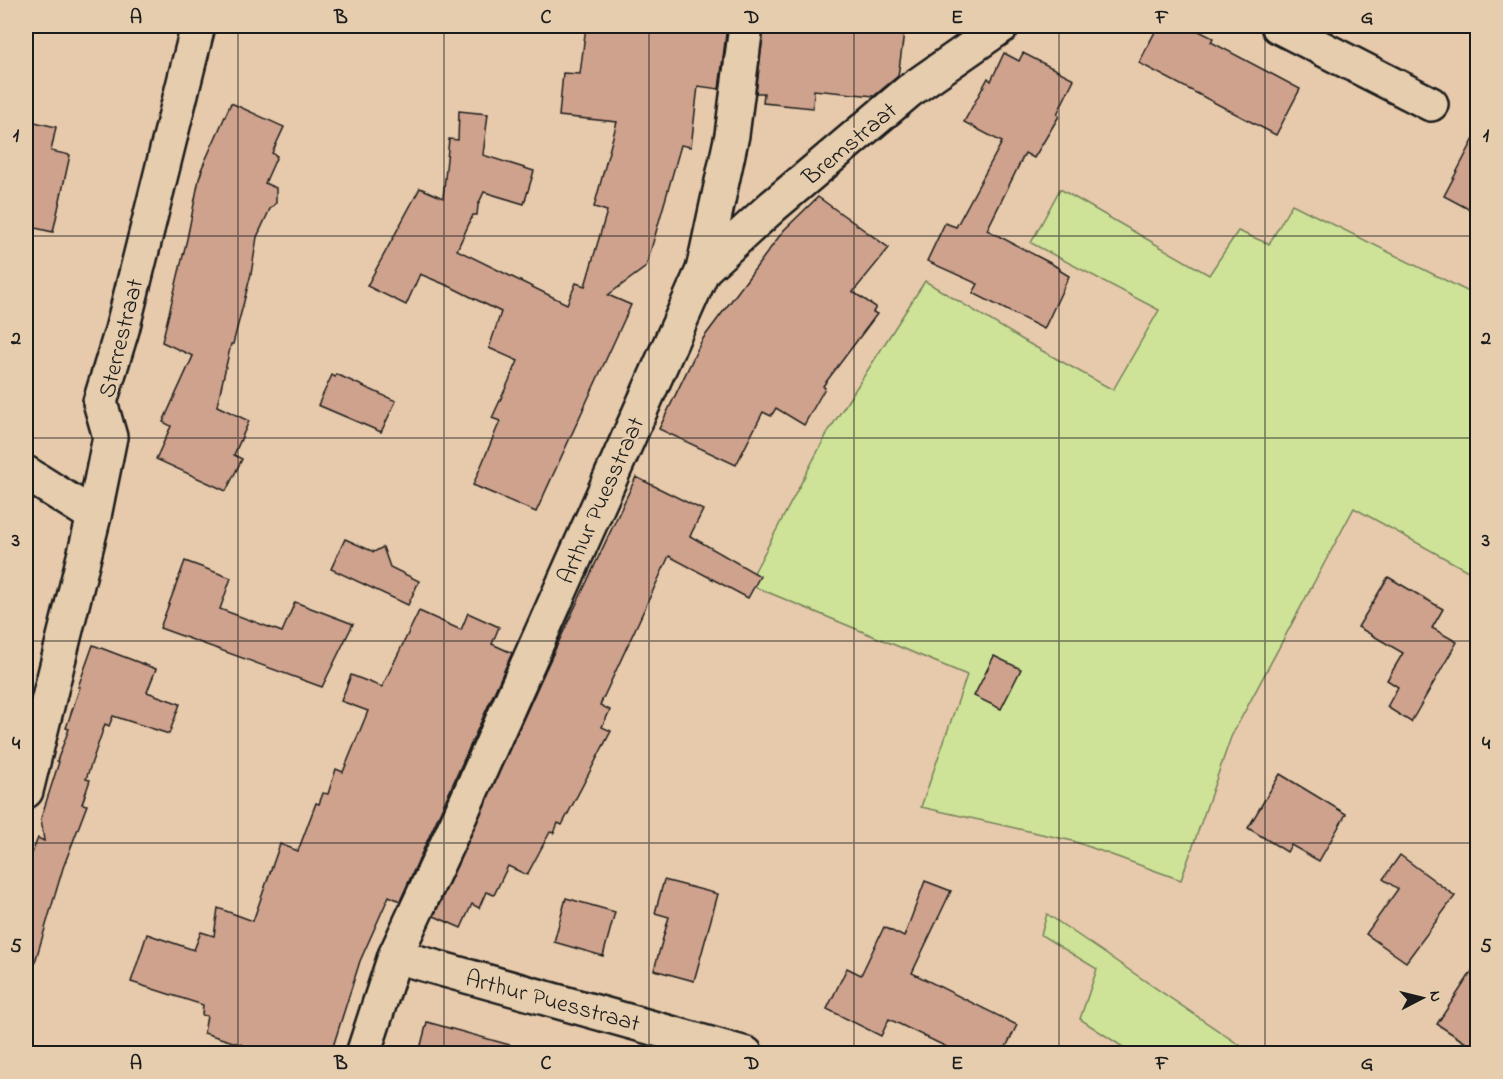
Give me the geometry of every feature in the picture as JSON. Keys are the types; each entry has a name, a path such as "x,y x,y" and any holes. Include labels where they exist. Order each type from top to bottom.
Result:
{"street":[{"name":"Sterrestraat","path":"26,791 94,516 110,437 100,402 122,330 198,26"},
{"name":"Arthur Puesstraat","path":"363,1053 395,956 460,816 703,270 732,135 746,26"},
{"name":"Bremstraat","path":"703,270 773,206 909,91 1002,26"},
{"path":"1278,26 1431,104"},
{"path":"26,473 94,516"},
{"name":"Arthur Puesstraat","path":"395,956 746,1053"}],"green space":[{"path":"1060,189 1209,275 1238,231 1269,244 1292,204 1477,296 1477,576 1354,508 1231,737 1181,880 1073,841 921,807 967,675 748,584 828,432 925,281 1028,343 1113,390 1159,310 1031,243"},
{"path":"1047,914 1251,1053 1132,1053 1080,1019 1097,969 1041,935"}],"building":[{"path":"586,26 727,26 719,89 698,86 691,147 681,145 646,267 608,295 631,305 536,512 473,485 500,421 492,418 518,361 489,348 501,312 420,274 406,305 367,286 420,188 443,198 449,139 458,140 459,111 488,114 483,155 534,171 524,204 484,192 478,205 477,215 473,215 457,250 567,304 576,283 585,286 607,211 594,207 617,122 559,116 563,73 580,74"},
{"path":"764,26 905,26 898,76 874,96 814,90 813,108 763,103 764,93 756,93"},
{"path":"1158,26 1189,26 1213,38 1211,42 1300,89 1276,135 1139,63"},
{"path":"1004,53 1019,61 1023,53 1074,79 1057,114 1059,116 1034,158 1025,153 987,230 1052,264 1069,276 1044,329 973,293 978,284 927,261 945,223 956,227 1002,142 964,122 988,78 991,81"},
{"path":"231,103 284,127 272,153 277,156 265,183 276,188 276,203 270,209 257,237 251,274 233,344 231,344 217,406 249,421 234,455 242,459 226,491 156,459 171,426 163,422 193,356 162,342 201,170"},
{"path":"26,120 56,127 51,151 70,155 53,232 26,226"},
{"path":"1478,131 1478,214 1444,196"},
{"path":"818,197 889,248 853,292 876,307 873,312 877,314 823,386 825,388 804,425 776,408 771,416 763,412 736,465 659,429 702,340 784,230"},
{"path":"336,374 396,401 381,432 318,405 332,375 335,377"},
{"path":"636,477 703,510 690,536 760,576 748,598 669,556 600,705 610,710 602,727 611,731 562,825 558,823 554,833 550,832 527,875 508,866 494,895 486,892 479,908 472,904 461,928 434,916"},
{"path":"345,539 374,552 383,547 390,567 419,581 408,605 331,569"},
{"path":"185,561 231,578 220,609 282,632 295,602 353,624 322,687 160,628"},
{"path":"1388,577 1443,609 1432,628 1457,642 1411,722 1387,707 1398,687 1387,680 1403,653 1358,627"},
{"path":"419,611 461,630 468,613 499,627 492,644 512,653 400,901 389,896 360,961 331,1053 243,1053 246,1046 204,1033 207,1016 202,1015 203,1005 131,982 147,934 194,950 201,932 214,936 218,908 253,921 280,844 298,851 316,803 319,804 323,793 328,794 336,769 343,772 368,711 341,701 351,675 382,687"},
{"path":"93,645 156,669 147,692 180,704 169,734 113,716 109,726 105,724 86,779 90,780 82,804 87,805 63,868 33,969 26,968 26,868 38,838 44,841 41,818 59,762 57,761 69,729 66,728 80,687 78,687"},
{"path":"994,656 1021,669 1001,709 974,696"},
{"path":"1280,774 1346,814 1319,861 1291,845 1287,852 1248,828"},
{"path":"1400,855 1455,896 1406,962 1366,934 1398,889 1383,879"},
{"path":"664,880 718,894 694,981 654,970 669,917 655,913"},
{"path":"925,881 951,891 912,973 1017,1025 1003,1053 959,1053 889,1019 881,1036 827,1009 847,968 861,975 884,927 904,937"},
{"path":"566,898 615,912 603,956 554,942"},
{"path":"1478,962 1478,1051 1437,1024"},
{"path":"427,1022 510,1045 509,1053 419,1053"}]}
